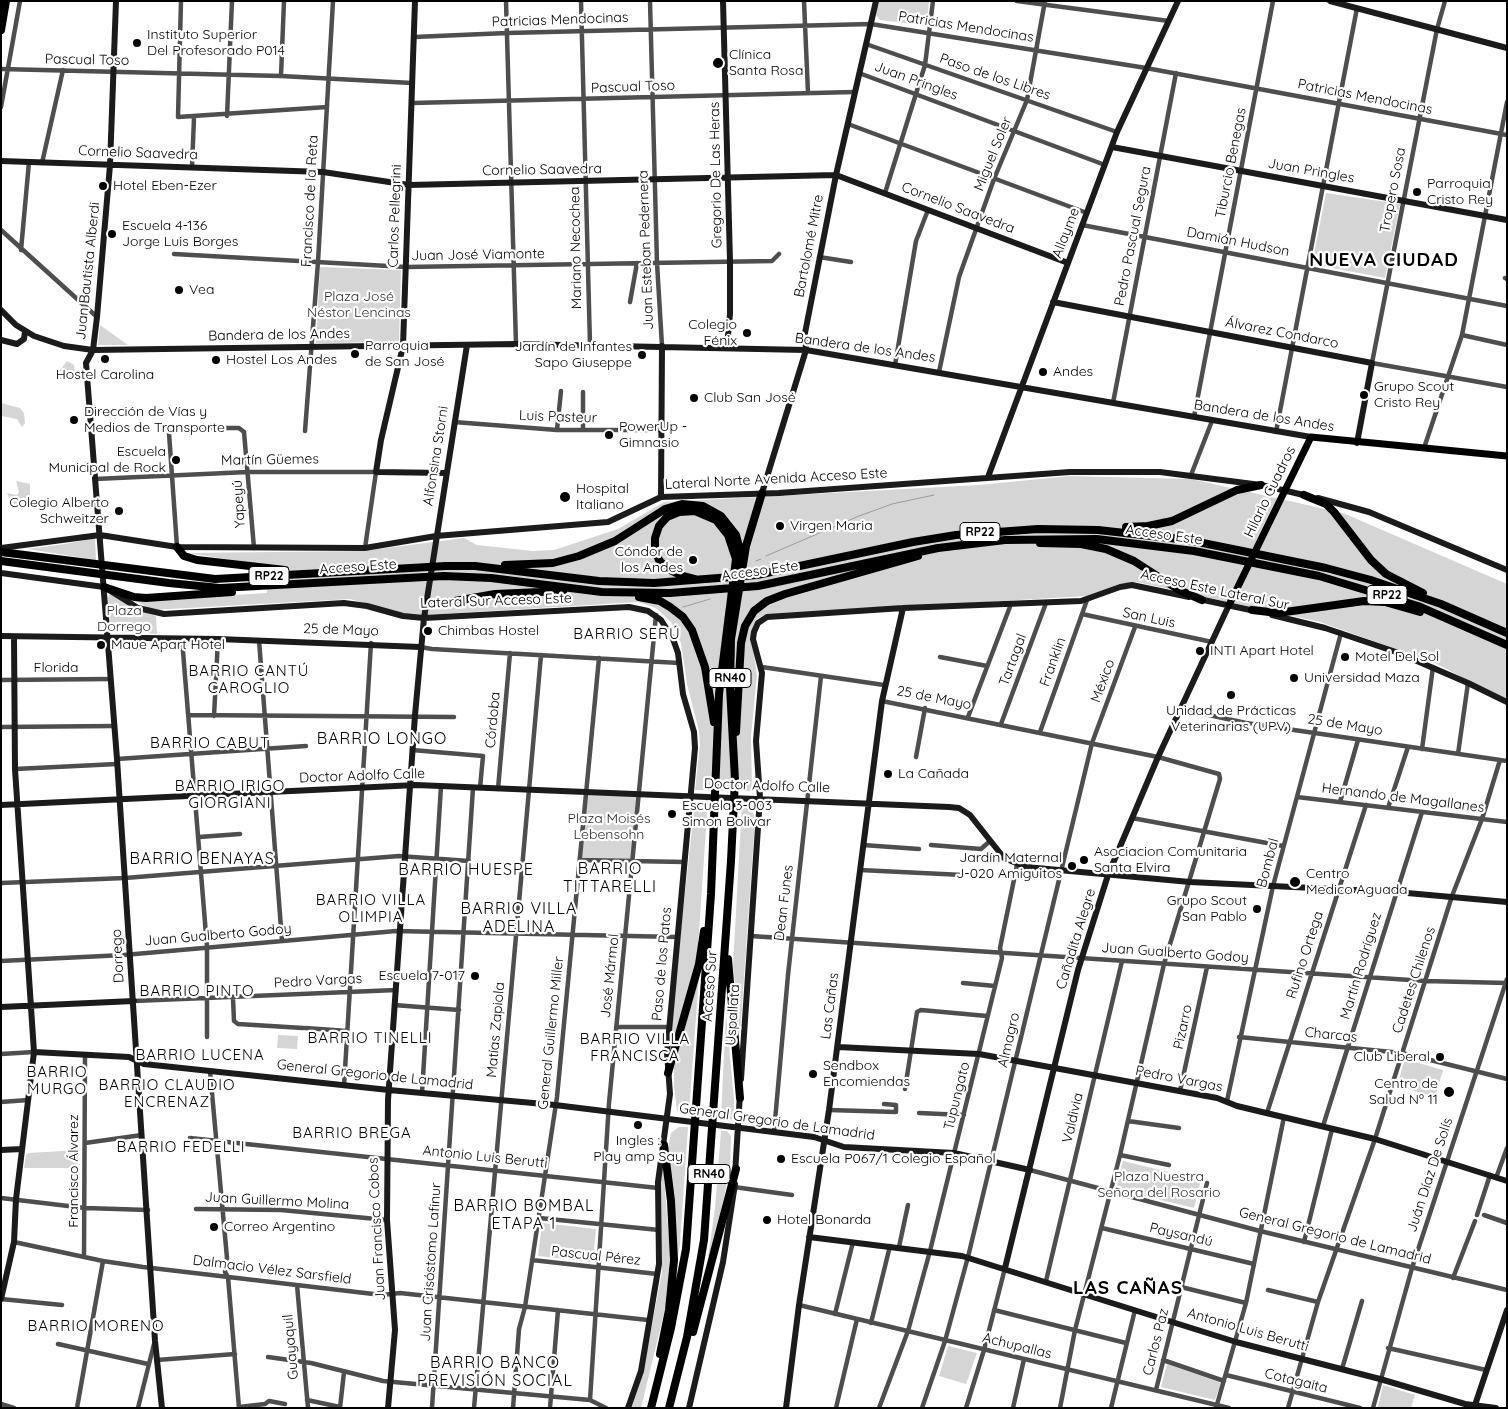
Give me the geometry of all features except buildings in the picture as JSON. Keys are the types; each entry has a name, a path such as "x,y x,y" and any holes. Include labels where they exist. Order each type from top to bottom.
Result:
{"highway":[{"path":"1,30 6,1"},
{"path":"986,531 1023,526 1148,526 1183,517 1236,490 1261,485"},
{"path":"739,564 762,493"},
{"path":"1304,495 1326,504 1371,560 1386,574 1441,604"},
{"path":"475,566 537,564 568,559 615,541 671,507 690,504 714,511 729,524 739,543 739,564"},
{"path":"722,580 684,577 665,566 658,557 654,546 656,534 662,522 671,515 684,511 695,511 710,516 728,535 739,564"},
{"name":"Acceso Este","path":"1,561 93,569 118,568 214,579 369,568 475,566 634,584 722,580 786,570 921,540 986,531 1038,529 1124,531 1240,550 1371,580 1441,604 1507,633"},
{"name":"Acceso Este","path":"1,552 93,569 119,576 220,588 444,576 491,578 602,592 670,593 758,586 910,552 1005,540 1072,538 1123,541 1238,559 1319,576 1389,596 1447,617 1507,645"},
{"path":"1005,540 1081,544 1106,549 1134,561 1179,590 1202,600"},
{"path":"734,754 741,643 749,619 760,606 785,594 912,557 984,543"},
{"path":"177,548 180,553 191,558 273,570 369,568"},
{"name":"Acceso Sur","path":"651,1408 671,1328 686,1249 710,894 721,662 739,564"},
{"path":"104,587 134,597 146,598 235,592 284,584"},
{"path":"426,602 438,604 495,594 581,590"},
{"path":"602,592 660,601 670,606 687,622 699,644 705,667 717,743"},
{"path":"1252,610 1278,613 1364,601 1385,602 1447,617"},
{"name":"Acceso Sur","path":"670,1408 687,1337 704,1240 732,861 734,754 730,656 733,603"},
{"path":"1465,614 1507,628"},
{"path":"1469,627 1507,649"},
{"path":"668,1073 699,964 710,894"},
{"path":"726,937 740,1098"},
{"path":"646,1408 667,1324 673,1275 671,1201 664,1145"},
{"path":"670,1408 681,1380 736,1169"}],"main road":[{"name":"Bandera de los Andes","path":"1311,437 1507,456"},
{"name":"Hilario Cuadros","path":"1252,557 1311,437"},
{"name":"Cañadita Alegre","path":"1229,605 1252,557"}],"street":[{"path":"1,106 20,1"},
{"name":"Juan Bautista Alberdi","path":"103,570 86,363 92,350 97,317 110,165 116,1"},
{"path":"181,1 178,117 227,116 327,107"},
{"path":"227,116 232,1"},
{"path":"281,76 284,1"},
{"name":"Francisco de la Reta","path":"305,431 318,262 333,1"},
{"name":"Carlos Pellegrini","path":"365,548 380,440 403,346 415,1"},
{"path":"506,1 516,344"},
{"name":"Mariano Necochea","path":"581,1 590,345"},
{"name":"Juan Esteban Pedernera","path":"650,1 657,263 662,346 661,497"},
{"name":"Gregorio De Las Heras","path":"723,1 730,261 730,309 727,348"},
{"path":"804,1 808,93"},
{"name":"Bartolomé Mitre","path":"762,493 806,350 805,333 819,257 858,73 876,1"},
{"path":"885,193 925,65 933,1"},
{"path":"1017,1 1044,3 1169,21"},
{"name":"Allayme","path":"988,477 1117,132 1178,1"},
{"name":"Tiburcio Benegas","path":"1194,418 1273,1"},
{"path":"1330,1 1507,48"},
{"name":"Tropero Sosa","path":"1357,442 1437,29 1445,1"},
{"name":"Miguel Soler","path":"939,372 957,284 994,178 1027,100 1044,3"},
{"path":"1276,432 1356,8"},
{"name":"Patricias Mendocinas","path":"414,37 507,32 871,24 1176,73 1504,134"},
{"name":"Paso de los Libres","path":"866,44 1117,132"},
{"name":"Pascual Toso","path":"1,69 229,74 329,78 356,82 412,83"},
{"path":"42,163 63,70"},
{"name":"Juan Pringles","path":"858,73 1105,165"},
{"name":"Pedro Pascual Segura","path":"1112,403 1176,73"},
{"name":"Pascual Toso","path":"412,103 854,92"},
{"path":"1424,448 1462,335 1484,216 1504,134 1507,102"},
{"path":"192,167 194,118"},
{"path":"848,124 1087,213"},
{"name":"Juan Pringles","path":"1112,147 1507,220"},
{"name":"Cornelio Saavedra","path":"1,161 323,172 409,185 836,175 1068,263"},
{"path":"21,250 28,162"},
{"path":"895,365 916,241 928,210"},
{"name":"Damián Hudson","path":"1082,225 1507,306"},
{"path":"1,230 97,317"},
{"name":"Juan José Viamonte","path":"174,254 406,267 772,261 780,254"},
{"path":"819,257 851,262"},
{"path":"630,302 637,263"},
{"name":"Álvarez Condarco","path":"1053,302 1372,364 1507,387"},
{"name":"Bandera de los Andes","path":"1,310 25,331 43,340 92,350 516,344 806,350 1311,437"},
{"path":"1,340 17,344 24,339 25,331"},
{"path":"1462,335 1507,345"},
{"name":"Alfonsina Storni","path":"431,571 467,345"},
{"path":"557,430 561,391"},
{"path":"583,392 583,430"},
{"path":"1191,475 1212,421"},
{"name":"Luis Pasteur","path":"454,422 557,430 662,430"},
{"name":"Yapeyú","path":"172,475 169,433 174,428 242,429 248,472 254,548"},
{"name":"Martín Güemes","path":"95,479 248,472 446,474"},
{"name":"Lateral Norte Avenida Acceso Este","path":"1,548 100,535 177,548 365,548 436,536 608,522 661,497 899,485 988,477 1088,472 1160,472 1261,485 1369,512 1507,570"},
{"path":"172,475 177,548"},
{"name":"Dorrego","path":"103,570 134,1001 155,1341 162,1408"},
{"name":"Juan Francisco Cobos","path":"388,1408 395,1330 387,1220 386,1160 389,1090 420,647 431,571"},
{"path":"1,573 104,587"},
{"name":"Acceso Este Lateral Sur","path":"758,623 767,617 903,608 1088,600 1120,586 1132,585 1252,610 1340,634 1433,667 1507,702"},
{"name":"Lateral Sur Acceso Este","path":"104,587 138,608 156,613 344,603 367,606 403,616 424,618 629,607 642,608 656,616"},
{"name":"Franklin","path":"1040,732 1088,600"},
{"name":"Tartagal","path":"1001,724 1046,603"},
{"path":"968,717 1010,604"},
{"name":"Cañadita Alegre","path":"966,1408 984,1350 1030,1170 1053,1067 1082,958 1108,875 1158,757 1229,605"},
{"name":"Las Cañas","path":"786,1408 799,1306 838,1047 884,685 903,608"},
{"name":"San Luis","path":"1082,614 1135,627 1212,642"},
{"name":"José Mármol","path":"590,1400 600,1268 608,1112 656,616"},
{"name":"Paso de los Patos","path":"628,1408 640,1371 660,1257 658,1188 670,1094 668,1073 669,1027 695,737 683,694 679,663 673,639 656,616"},
{"name":"Uspallata","path":"689,1408 723,1262 736,1169 760,798 756,741 762,667 753,639 758,623"},
{"name":"México","path":"1092,743 1135,627"},
{"name":"Bombal","path":"1226,1101 1273,886 1340,634"},
{"name":"25 de Mayo","path":"1,636 371,643 432,649 679,663"},
{"path":"14,637 13,727 15,769 34,1052 16,1199 14,1242 1,1299 62,1305"},
{"path":"182,638 207,947 207,1038"},
{"path":"214,716 218,639"},
{"path":"259,640 282,941"},
{"path":"344,1086 371,643"},
{"name":"Córdoba","path":"498,789 510,653"},
{"name":"Matías Zapiola","path":"474,1408 541,655"},
{"path":"940,657 987,666"},
{"name":"General Guillermo Miller","path":"513,1408 519,1329 525,1307 556,1105 599,658"},
{"name":"25 de Mayo","path":"762,667 884,685"},
{"path":"1422,749 1433,667"},
{"name":"Dean Funes","path":"774,1132 791,940 821,676"},
{"name":"Florida","path":"1,680 111,679"},
{"path":"1458,754 1468,683"},
{"name":"25 de Mayo","path":"882,701 925,708 1158,757"},
{"path":"916,757 925,708"},
{"name":"25 de Mayo","path":"1181,709 1246,723 1507,761"},
{"path":"189,716 415,715 454,717"},
{"path":"1,727 114,726"},
{"path":"1340,802 1358,740"},
{"name":"Almagro","path":"922,1408 945,1341 968,1257 1092,743"},
{"path":"15,769 306,746"},
{"path":"1388,808 1408,748"},
{"name":"Juan Crisóstomo Lafinur","path":"412,750 483,756 477,788 469,861 432,1408"},
{"path":"1060,1408 1075,1330 1120,1155 1164,964 1220,779 1220,774 1158,757"},
{"name":"Cadetes Chilenos","path":"1288,1408 1318,1302 1375,1139 1452,896 1482,819 1500,760"},
{"name":"Doctor Adolfo Calle","path":"1,805 410,785 529,791 868,802 959,808 970,815 1004,858 1017,865 1061,871 1190,882 1396,892 1507,902"},
{"path":"422,1093 441,786"},
{"name":"Hernando de Magallanes","path":"1297,797 1507,822"},
{"name":"Rufino Ortega","path":"1267,1113 1337,889 1366,805"},
{"name":"Martín Rodríguez","path":"1323,1126 1422,812"},
{"path":"1132,818 1283,846"},
{"path":"198,836 240,834"},
{"path":"931,846 981,849 990,841"},
{"path":"863,845 919,849"},
{"path":"1,883 125,878 404,856 469,861"},
{"path":"580,860 684,862"},
{"name":"Tupungato","path":"879,1408 908,1331 930,1251 1002,958 1001,952 1017,865"},
{"path":"860,870 963,875"},
{"name":"Juan Gualberto Godoy","path":"1,961 130,954 400,932 432,934 677,936"},
{"name":"Juan Gualberto Godoy","path":"751,936 1369,978 1506,982"},
{"name":"Valdivia","path":"1046,1281 1122,961"},
{"name":"Pizarro","path":"1180,1091 1207,968"},
{"name":"Juán Díaz De Solís","path":"1373,1408 1388,1348 1412,1268 1506,982"},
{"path":"963,983 995,986"},
{"name":"Pedro Vargas","path":"1,1008 396,990"},
{"path":"233,998 234,1020 238,1024 347,1031"},
{"path":"394,1005 459,1010"},
{"path":"905,1089 917,1012 921,1010 987,1016"},
{"path":"616,1027 669,1027"},
{"name":"Charcas","path":"1239,1038 1289,1041 1402,1053 1507,1079"},
{"name":"Pedro Vargas","path":"838,1047 979,1054 1136,1082 1226,1101 1375,1139 1507,1181"},
{"name":"General Gregorio de Lamadrid","path":"1,1054 34,1052 129,1058 144,1064 344,1086 556,1105 774,1132 825,1140 844,1147 954,1153 991,1160 1070,1180 1199,1216 1336,1250 1507,1290"},
{"name":"Francisco Álvarez","path":"84,1257 85,1055"},
{"path":"210,1071 227,1258 225,1272 228,1276 239,1407 265,1404 269,1401 286,1404"},
{"path":"1,1102 28,1100"},
{"path":"829,1110 896,1112 896,1105 884,1104"},
{"path":"919,1112 964,1115"},
{"path":"1216,1406 1246,1303 1284,1117"},
{"path":"1128,1121 1179,1128"},
{"path":"1304,1242 1332,1129"},
{"path":"85,1143 142,1135"},
{"name":"Antonio Luis Berutti","path":"190,1138 658,1188"},
{"path":"1477,1215 1507,1148"},
{"path":"1,1150 22,1149"},
{"path":"1120,1155 1169,1165"},
{"name":"Carlos Paz","path":"1156,1390 1207,1183"},
{"path":"734,1187 792,1195"},
{"path":"1,1198 85,1208 148,1210"},
{"path":"899,1247 908,1205"},
{"name":"Juan Guillermo Molina","path":"196,1209 280,1210 387,1220"},
{"path":"1484,1215 1507,1222"},
{"path":"539,1218 659,1230"},
{"path":"1454,1278 1475,1220"},
{"name":"Paysandú","path":"1102,1228 1254,1264"},
{"name":"Antonio Luis Berutti","path":"810,1237 968,1257 1236,1342 1380,1379 1474,1407 1496,1408"},
{"name":"Dalmacio Vélez Sarsfield","path":"14,1242 103,1261 297,1285 392,1295 400,1293 648,1320"},
{"path":"835,1314 852,1242"},
{"path":"871,1323 890,1246"},
{"name":"Pascual Pérez","path":"532,1260 657,1274"},
{"path":"77,1408 103,1261"},
{"name":"Guayaquil","path":"297,1285 308,1408"},
{"path":"1181,1287 1246,1303"},
{"path":"1268,1290 1318,1302"},
{"path":"1342,1369 1362,1301"},
{"name":"Achupallas","path":"799,1306 1229,1408"},
{"path":"550,1408 558,1310"},
{"path":"994,1310 1126,1343"},
{"path":"1111,1408 1135,1310"},
{"path":"1474,1407 1507,1310"},
{"path":"836,1408 856,1319"},
{"name":"Dorrego","path":"138,1408 155,1341"},
{"path":"58,1344 148,1364"},
{"path":"1388,1348 1486,1370"},
{"path":"157,1360 235,1354"},
{"path":"268,1357 303,1362 390,1382 590,1400 606,1408"},
{"path":"1013,1408 1024,1359"},
{"name":"Cotagaita","path":"1163,1360 1225,1378 1292,1391 1360,1408"},
{"path":"307,1400 340,1407 344,1372"},
{"path":"1,1404 14,1408"}],"green space":[{"path":"879,1 929,1 927,21 922,25 880,20 875,14"},
{"path":"1326,193 1400,204 1385,278 1312,264"},
{"name":"Plaza José Néstor Lencinas","path":"320,267 401,270 399,342 316,343"},
{"path":"100,325 128,345 98,345"},
{"path":"67,361 74,365 76,380 58,379 58,373"},
{"path":"1,403 20,408 24,413 25,423 22,427 17,419 1,416"},
{"path":"1070,476 1191,479 1343,513 1507,584 1507,701 1433,662 1320,622 1137,582 1119,584 1087,596 764,615 757,619 751,633 757,675 751,736 752,791 695,790 700,745 699,731 687,684 681,643 671,622 656,608 638,602 426,615 403,614 350,599 152,610 136,601 267,593 265,565 187,553 364,551 464,538 477,545 533,551 554,550 618,529 664,502 979,485"},
{"path":"16,481 30,484 30,498 23,510 14,507 7,493 17,495 19,492"},
{"path":"95,538 96,560 27,549 65,544"},
{"name":"Plaza Dorrego","path":"110,594 135,609 156,616 157,634 110,631 108,597"},
{"name":"Plaza Moisés Lebensohn","path":"587,793 638,795 632,860 581,860"},
{"path":"708,800 697,961 671,1049 670,1030 694,811 697,803"},
{"path":"742,802 750,803 755,819 740,1036 733,965"},
{"path":"699,976 689,1113 677,1111 674,1067"},
{"path":"726,1014 734,1099 734,1119 728,1120 723,1119 721,1116"},
{"path":"278,1035 298,1036 297,1049 277,1048"},
{"path":"1405,1059 1443,1070 1435,1097 1397,1086"},
{"path":"679,1127 688,1127 680,1244 676,1267 668,1148 671,1133"},
{"path":"721,1131 727,1131 731,1136 730,1169 713,1247 708,1257 715,1208"},
{"path":"78,1150 78,1168 24,1168 26,1155 29,1153"},
{"name":"Plaza Nuestra Señora del Rosario","path":"1123,1161 1201,1180 1194,1208 1116,1189"},
{"path":"663,1163 670,1253 667,1301 641,1408 631,1408 643,1372 662,1272 661,1180"},
{"path":"542,1223 596,1229 593,1262 538,1256"},
{"path":"948,1346 977,1353 966,1384 939,1376"},
{"path":"1167,1364 1221,1383 1215,1400 1161,1387"},
{"path":"1383,1385 1415,1395 1411,1408 1378,1407"}],"waterway":[{"path":"766,556 892,504 934,495"},
{"path":"756,561 761,559"},
{"path":"683,607 710,599"}],"place":[{"name":"Instituto Superior Del Profesorado P014","path":"137,43"},
{"name":"Clínica Santa Rosa","path":"718,63"},
{"name":"Hotel Eben-Ezer","path":"103,186"},
{"name":"Parroquia Cristo Rey","path":"1417,192"},
{"name":"Escuela 4-136 Jorge Luis Borges","path":"112,234"},
{"name":"Vea","path":"179,290"},
{"name":"Colegio Fénix","path":"747,333"},
{"name":"Parroquia de San José","path":"355,354"},
{"name":"Jardín de Infantes Sapo Giuseppe","path":"642,355"},
{"name":"Hostel Carolina","path":"105,359"},
{"name":"Hostel Los Andes","path":"216,360"},
{"name":"Andes","path":"1043,372"},
{"name":"Grupo Scout Cristo Rey","path":"1364,395"},
{"name":"Club San José","path":"694,398"},
{"name":"Dirección de Vías y Medios de Transporte","path":"74,420"},
{"name":"PowerUp - Gimnasio","path":"609,435"},
{"name":"Escuela Municipal de Rock","path":"176,460"},
{"name":"Hospital Italiano","path":"565,497"},
{"name":"Colegio Alberto Schweitzer","path":"119,511"},
{"name":"Virgen Maria","path":"780,526"},
{"name":"Cóndor de los Andes","path":"693,560"},
{"name":"Chimbas Hostel","path":"428,631"},
{"name":"Maue Apart Hotel","path":"101,645"},
{"name":"INTI Apart Hotel","path":"1200,651"},
{"name":"Motel Del Sol","path":"1345,657"},
{"name":"Universidad Maza","path":"1294,678"},
{"name":"Unidad de Prácticas Veterinarias (UPV)","path":"1231,695"},
{"name":"La Cañada","path":"888,774"},
{"name":"Escuela 3-003 Simon Bolivar","path":"672,814"},
{"name":"Asociacion Comunitaria Santa Elvira","path":"1084,860"},
{"name":"Jardín Maternal J-020 Amiguitos","path":"1072,866"},
{"name":"Centro Medico Aguada","path":"1295,882"},
{"name":"Grupo Scout San Pablo","path":"1257,909"},
{"name":"Escuela 7-017","path":"475,976"},
{"name":"Club Liberal","path":"1440,1057"},
{"name":"Sendbox Encomiendas","path":"813,1074"},
{"name":"Centro de Salud Nº 11","path":"1449,1092"},
{"name":"Ingles : Play amp Say","path":"638,1125"},
{"name":"Escuela P067/1 Colegio Español","path":"781,1159"},
{"name":"Hotel Bonarda","path":"767,1220"},
{"name":"Correo Argentino","path":"214,1227"}],"district":[{"name":"NUEVA CIUDAD","path":"1384,260"},
{"name":"BARRIO SERÚ","path":"627,634"},
{"name":"BARRIO CANTÚ CAROGLIO","path":"249,680"},
{"name":"BARRIO LONGO","path":"382,739"},
{"name":"BARRIO CABUT","path":"210,743"},
{"name":"BARRIO IRIGO GIORGIANI","path":"230,794"},
{"name":"BARRIO BENAYAS","path":"202,859"},
{"name":"BARRIO HUESPE","path":"466,870"},
{"name":"BARRIO TITTARELLI","path":"610,878"},
{"name":"BARRIO VILLA OLIMPIA","path":"371,908"},
{"name":"BARRIO VILLA ADELINA","path":"519,918"},
{"name":"BARRIO PINTO","path":"197,991"},
{"name":"BARRIO TINELLI","path":"370,1038"},
{"name":"BARRIO VILLA FRANCISCA","path":"635,1048"},
{"name":"BARRIO LUCENA","path":"200,1055"},
{"name":"BARRIO MURGO","path":"57,1080"},
{"name":"BARRIO CLAUDIO ENCRENAZ","path":"167,1094"},
{"name":"BARRIO BREGA","path":"352,1133"},
{"name":"BARRIO FEDELLI","path":"181,1147"},
{"name":"BARRIO BOMBAL ETAPA 1","path":"524,1215"},
{"name":"LAS CAÑAS","path":"1128,1288"},
{"name":"BARRIO MORENO","path":"96,1326"},
{"name":"BARRIO BANCO PREVISIÓN SOCIAL","path":"495,1372"}]}
